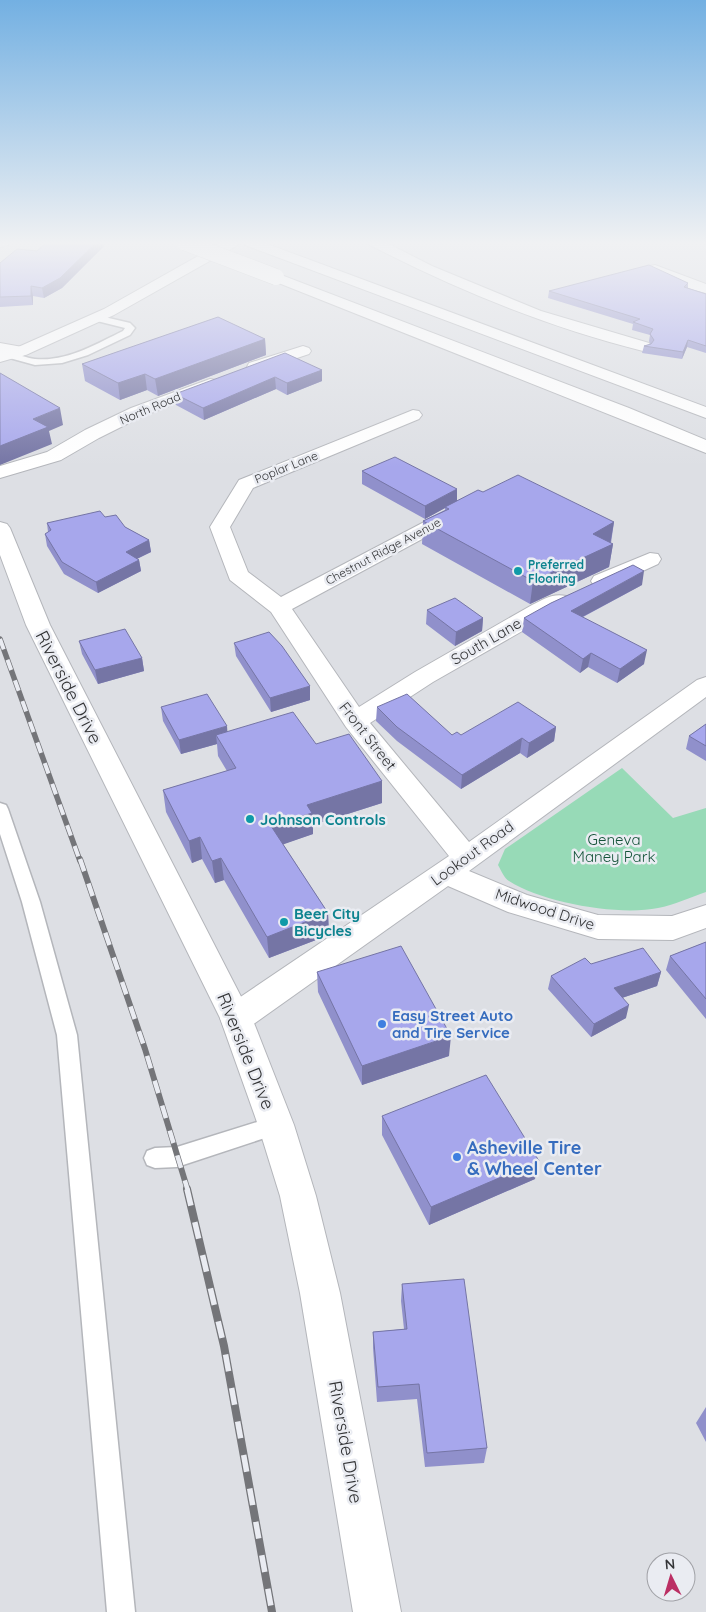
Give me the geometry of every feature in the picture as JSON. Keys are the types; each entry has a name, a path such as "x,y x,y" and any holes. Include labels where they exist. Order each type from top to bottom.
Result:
{"main road":[{"path":"380,317 614,408 706,447"},
{"path":"452,317 706,413"},
{"path":"547,317 643,346"},
{"path":"8,353 96,318"},
{"path":"240,373 303,352"},
{"name":"North Road","path":"0,472 54,456 92,434 137,412 223,379"},
{"name":"Poplar Lane","path":"279,608 238,575 220,527 246,484 413,415"},
{"name":"Chestnut Ridge Avenue","path":"279,608 471,504"},
{"name":"Riverside Drive","path":"0,528 38,625 236,1018 276,1124 298,1196 320,1294 377,1612"},
{"name":"South Lane","path":"355,721 432,672 540,610 650,559"},
{"name":"Front Street","path":"279,608 355,721 456,865"},
{"name":"Lookout Road","path":"236,1018 456,865 706,685"},
{"name":"Midwood Drive","path":"456,865 519,904 598,927 673,928 706,916"}],"lane":[{"path":"8,353 39,362 56,362 70,359 127,333 130,328 127,325 96,318"},
{"path":"0,809 31,902 67,1035 121,1612"},
{"path":"155,1158 177,1157 276,1124"}],"green space":[{"name":"Geneva Maney Park","path":"622,768 673,818 706,808 706,892 658,908 642,910 603,909 541,896 507,880 498,865 505,849"}],"building":[{"path":"217,317 265,339 155,379 145,374 118,383 82,364"},
{"path":"634,317 706,317 706,346 688,340 683,352 644,346 651,344 654,340 650,334 653,329 633,322 640,319"},
{"path":"285,353 322,370 287,383 275,377 203,408 175,394"},
{"path":"0,373 60,408 33,419 48,427 0,446"},
{"path":"395,457 457,489 425,506 362,471"},
{"name":"Preferred Flooring","path":"518,475 614,522 593,534 613,544 533,581 423,521 449,509 445,507 478,490 483,492"},
{"path":"100,511 105,517 116,515 125,527 149,540 126,552 139,560 96,582 62,562 45,534 51,530 47,523"},
{"path":"633,565 644,571 571,611 647,650 620,669 591,653 583,659 524,618 551,603"},
{"path":"455,598 483,618 456,632 427,610"},
{"path":"125,629 142,658 95,670 79,641"},
{"path":"269,632 282,646 310,686 270,698 234,643"},
{"path":"207,694 227,726 179,740 161,707"},
{"path":"407,694 452,735 457,732 461,735 518,702 556,727 529,743 522,738 462,775 397,727 377,707"},
{"path":"293,712 316,744 349,734 382,781 307,805 312,813 271,826 328,913 267,937 221,858 212,861 200,837 189,841 163,790 236,768 216,735"},
{"path":"706,724 706,746 689,736"},
{"path":"706,942 706,999 670,956"},
{"name":"Easy Street Auto and Tire Service","path":"401,946 451,1036 362,1066 317,972"},
{"path":"643,948 661,972 614,988 629,1005 594,1024 551,976 585,958 591,964"},
{"name":"Asheville Tire & Wheel Center","path":"486,1075 539,1161 431,1207 382,1116"},
{"path":"464,1279 487,1448 427,1453 419,1384 378,1387 373,1332 407,1329 402,1284"}],"railway":[{"path":"0,639 80,861"},
{"path":"80,859 145,1049 188,1191"},
{"path":"187,1189 224,1346 272,1612"}],"place":[{"name":"Preferred Flooring","path":"518,571"},
{"name":"Johnson Controls","path":"250,819"},
{"name":"Beer City Bicycles","path":"284,922"},
{"name":"Easy Street Auto and Tire Service","path":"382,1024"},
{"name":"Asheville Tire & Wheel Center","path":"457,1157"}]}
